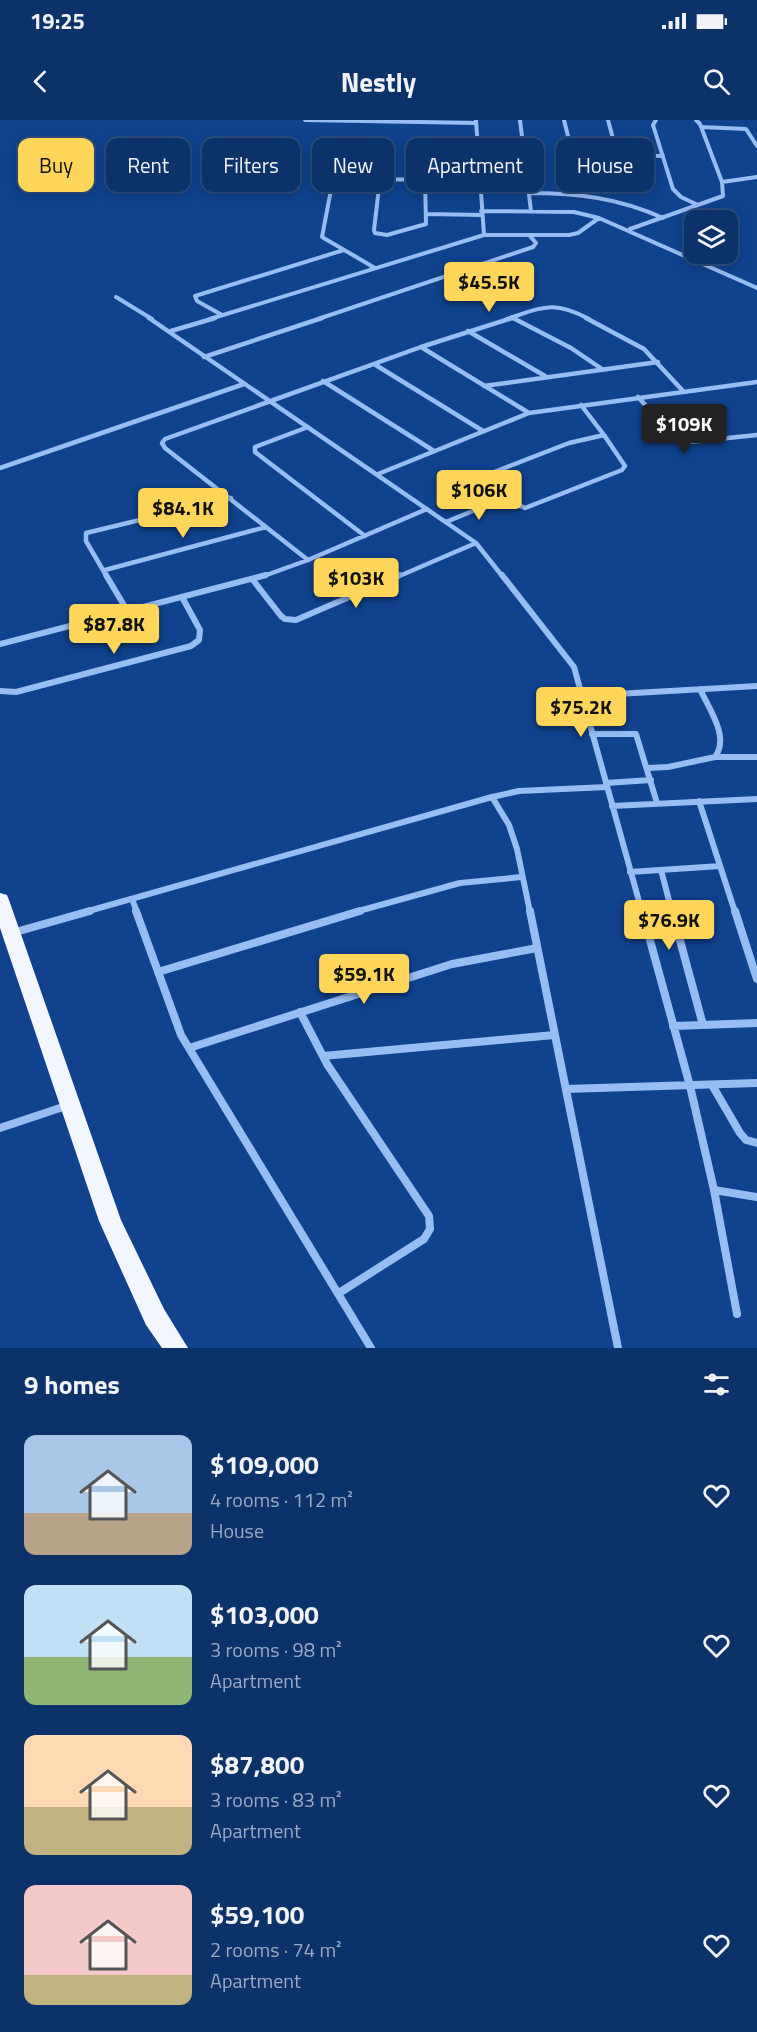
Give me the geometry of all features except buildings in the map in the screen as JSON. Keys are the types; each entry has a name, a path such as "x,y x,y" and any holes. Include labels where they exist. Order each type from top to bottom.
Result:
{"highway":[{"path":"0,900 110,1221 155,1317 176,1348"}],"street":[{"path":"305,120 476,121 477,138"},
{"path":"520,120 522,138"},
{"path":"564,120 568,138"},
{"path":"608,120 613,138"},
{"path":"656,120 653,125 676,194 699,205"},
{"path":"629,230 725,194 701,127 696,120"},
{"path":"701,127 746,129 757,146"},
{"path":"654,156 663,156"},
{"path":"722,182 757,177"},
{"path":"329,192 322,237 375,268"},
{"path":"379,192 375,233 387,236 428,221 425,192"},
{"path":"480,192 484,235"},
{"path":"531,211 529,193 582,193 631,202 663,218"},
{"path":"426,214 574,212 600,218 629,230 757,288"},
{"path":"171,331 484,235 558,236 578,233 600,218"},
{"path":"204,357 533,247 536,243 530,236"},
{"path":"222,315 197,301 195,296 344,250"},
{"path":"116,297 171,331 204,357 476,543 574,667 690,1086 714,1190 737,1314"},
{"path":"308,560 162,443 171,436 323,381 547,306 569,308 644,349 683,391"},
{"path":"512,317 572,348 602,369"},
{"path":"468,331 546,376"},
{"path":"421,347 529,413"},
{"path":"484,386 658,362"},
{"path":"374,364 483,431"},
{"path":"323,381 434,451"},
{"path":"378,474 529,413 757,382"},
{"path":"0,468 243,384"},
{"path":"638,397 680,443 757,435"},
{"path":"580,405 604,435 625,466 622,470 528,507 519,507 480,482 480,479 562,445 604,435"},
{"path":"308,428 255,447 255,452 364,536"},
{"path":"128,612 86,541 86,533 231,498"},
{"path":"446,522 504,498"},
{"path":"0,644 253,580 308,560 427,509"},
{"path":"105,570 190,549 266,526"},
{"path":"253,580 281,616 285,619 296,620 476,543"},
{"path":"0,691 16,692 191,646 199,640 200,630 182,597"},
{"path":"582,696 757,686"},
{"path":"700,689 722,738 721,749 715,757"},
{"path":"592,734 636,734 657,803"},
{"path":"648,768 668,767 715,757 757,757"},
{"path":"12,934 492,797 519,791 651,780"},
{"path":"492,797 508,825 522,877 618,1348"},
{"path":"612,806 757,799"},
{"path":"699,801 757,979"},
{"path":"630,872 720,866"},
{"path":"662,870 703,1025"},
{"path":"158,972 429,890 460,883 522,877"},
{"path":"132,899 181,1035 371,1348"},
{"path":"189,1048 452,964 537,948"},
{"path":"300,1012 323,1056 429,1216 429,1229 424,1239 339,1293"},
{"path":"673,1026 757,1023"},
{"path":"323,1056 554,1035"},
{"path":"566,1089 757,1083"},
{"path":"712,1085 740,1134 746,1140 757,1143"},
{"path":"0,1128 70,1105"},
{"path":"714,1190 757,1197"}]}
